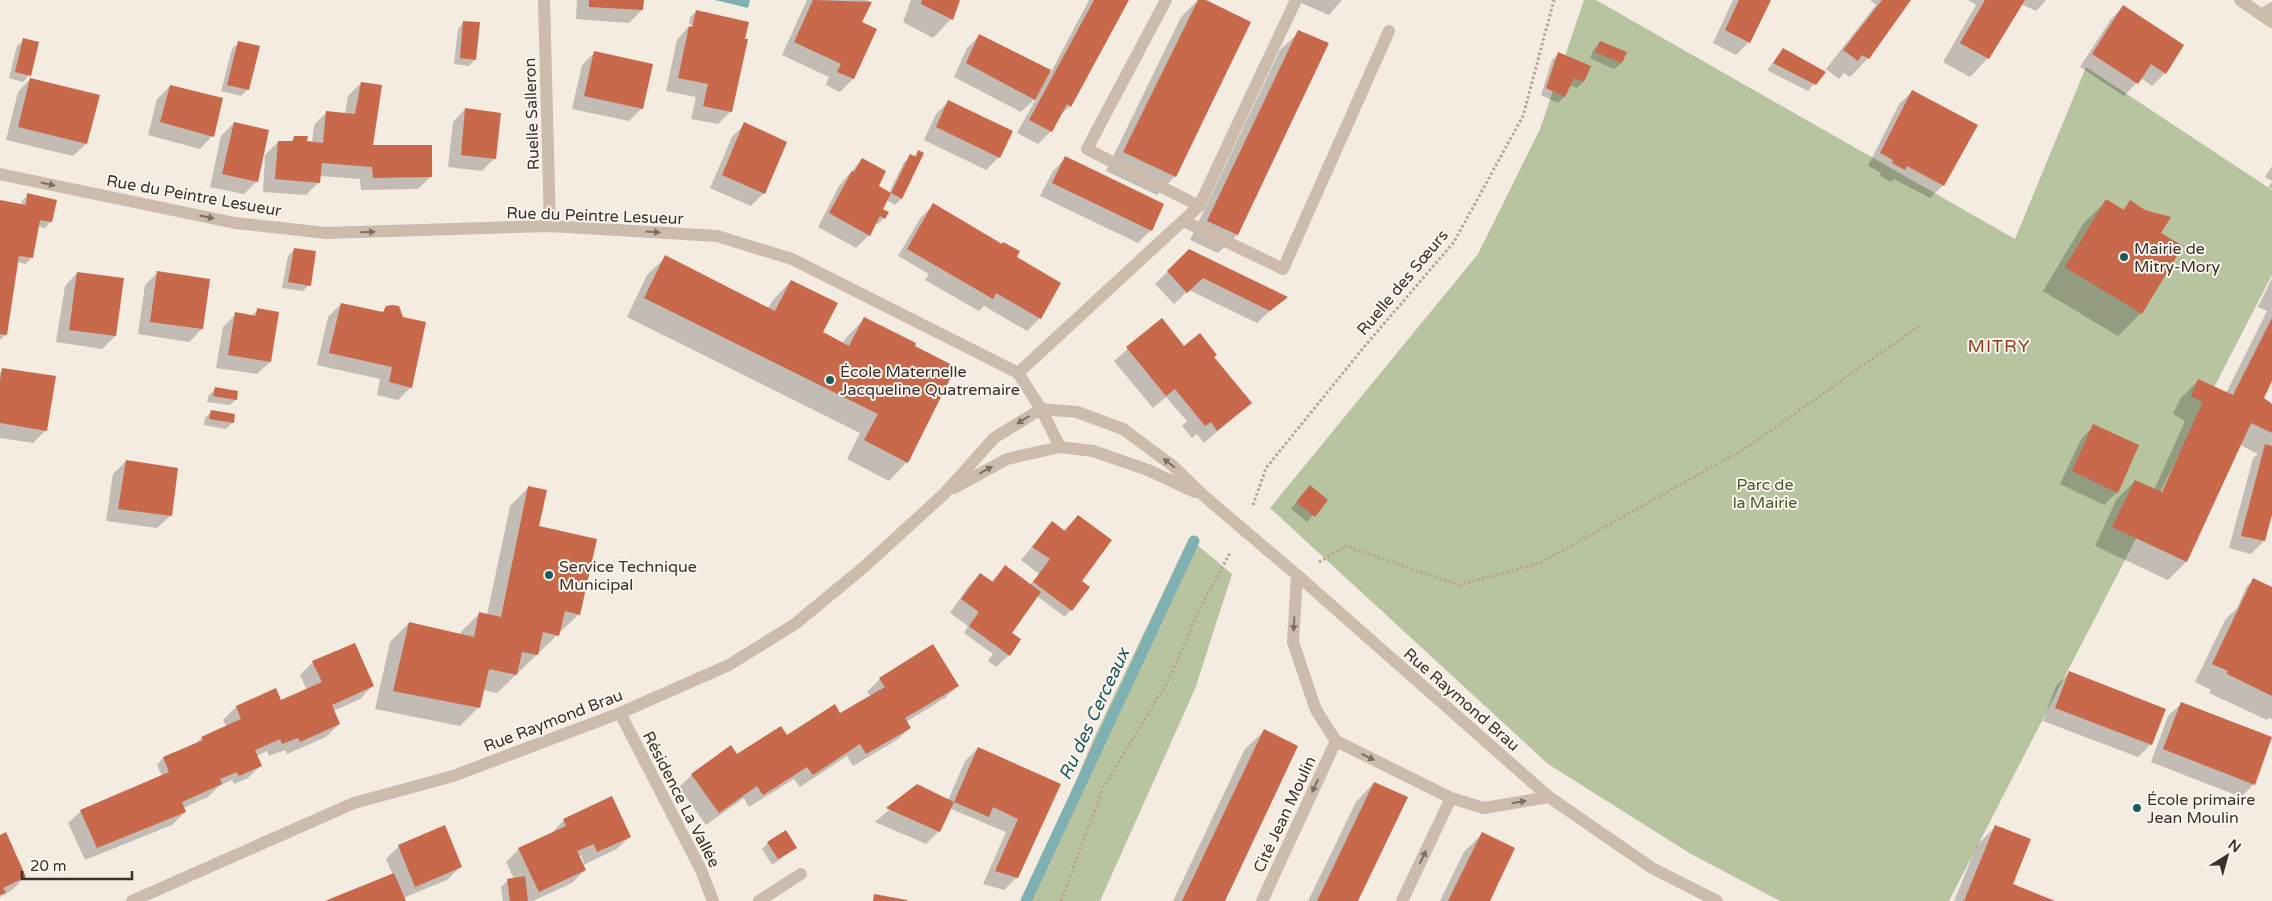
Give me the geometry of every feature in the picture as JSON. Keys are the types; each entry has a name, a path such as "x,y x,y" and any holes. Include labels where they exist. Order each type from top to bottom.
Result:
{"street":[{"name":"Ruelle Salleron","path":"544,0 550,226"},
{"path":"1166,0 1087,149 1199,206"},
{"path":"1060,448 1041,409 1018,373 1199,206 1296,0"},
{"path":"2240,0 2269,14"},
{"path":"1184,221 1282,269 1389,31"},
{"name":"Rue du Peintre Lesueur","path":"0,174 235,223 326,233 550,226 718,236 792,259 1018,373"},
{"name":"Rue Raymond Brau","path":"132,901 354,803 453,776 620,712 728,665 795,624 864,568 944,494 994,438 1041,409 1077,412 1123,429 1173,466 1204,496 1297,575 1549,797 1652,868 1717,901"},
{"name":"Rue Raymond Brau","path":"944,494 1007,459 1060,448 1093,451 1139,466 1204,496"},
{"path":"1297,575 1294,642 1316,710 1336,741 1451,798 1484,808 1549,797"},
{"name":"Résidence La Vallée","path":"620,712 701,870 713,901"},
{"name":"Cité Jean Moulin","path":"1262,901 1336,741"},
{"path":"1402,901 1451,798"},
{"path":"759,901 801,874"}],"path":[{"name":"Ruelle des Sœurs","path":"1061,901 1103,788 1169,679 1198,610 1223,562 1244,531 1266,468 1364,347 1454,242 1523,116 1554,0"},
{"path":"1297,575 1346,546 1460,585 1540,563 1746,448 1919,326"}],"green space":[{"name":"Parc de la Mairie","path":"1584,0 1596,0 2015,239 2086,67 2272,190 2272,275 1949,901 1780,901 1691,854 1548,764 1270,508 1478,254 1540,129"},
{"path":"1189,538 1232,574 1195,689 1100,901 1027,901 1093,740"}],"water":[{"path":"715,0 750,0 748,8"}],"building":[{"path":"589,0 644,0 643,10 589,7"},
{"path":"813,0 872,2 862,22 877,29 854,79 837,72 841,64 794,42"},
{"path":"922,0 960,0 953,20 921,4"},
{"path":"1094,0 1129,0 1071,107 1067,104 1052,132 1029,120"},
{"path":"1198,0 1206,0 1251,22 1176,177 1123,152"},
{"path":"1739,0 1771,0 1750,43 1725,30"},
{"path":"1882,0 1911,0 1869,59 1862,55 1858,61 1843,50"},
{"path":"1985,0 2025,0 1989,59 1960,43"},
{"path":"2123,5 2184,45 2166,74 2151,64 2138,84 2092,54"},
{"path":"696,10 749,22 745,39 748,39 732,112 703,106 708,84 678,78 689,26 692,27"},
{"path":"463,21 480,22 476,60 460,58"},
{"path":"1298,30 1329,43 1238,235 1207,221"},
{"path":"979,34 1051,70 1035,100 966,63"},
{"path":"23,38 39,42 31,76 15,72"},
{"path":"238,41 260,46 249,90 227,85"},
{"path":"1600,41 1627,52 1622,63 1595,52"},
{"path":"1783,48 1826,72 1816,85 1773,63"},
{"path":"594,51 653,64 643,109 584,96"},
{"path":"1558,52 1591,66 1584,82 1574,78 1565,97 1546,88"},
{"path":"30,78 100,95 87,144 18,127"},
{"path":"361,82 382,85 373,145 432,145 432,177 373,178 372,167 322,163 320,183 275,179 278,141 293,141 294,136 308,136 307,141 323,143 326,111 355,114"},
{"path":"170,85 223,98 214,137 160,122"},
{"path":"1912,90 1978,125 1944,186 1907,166 1905,170 1892,163 1893,160 1880,153"},
{"path":"948,100 1013,131 1000,158 936,127"},
{"path":"465,108 501,113 496,159 461,155"},
{"path":"234,122 269,130 258,182 222,174"},
{"path":"744,122 787,142 765,194 722,175"},
{"path":"918,150 924,153 902,199 891,193 910,154 916,157"},
{"path":"1065,156 1164,204 1152,231 1052,183"},
{"path":"862,158 886,171 879,186 891,193 883,209 889,212 885,219 880,216 870,236 829,213 852,171 854,172"},
{"path":"27,193 57,200 52,222 40,220 33,258 19,256 7,335 0,334 0,200 26,205"},
{"name":"Mairie de Mitry-Mory","path":"2106,199 2124,210 2130,200 2145,210 2171,217 2161,233 2183,246 2142,314 2065,267"},
{"path":"933,203 1002,244 1003,242 1020,251 1017,257 1061,283 1041,319 996,293 993,299 907,249"},
{"path":"294,248 316,251 311,286 288,282"},
{"path":"1189,249 1288,297 1270,311 1203,278 1187,293 1167,271"},
{"path":"665,255 775,311 791,280 838,303 823,332 849,346 864,317 916,343 915,346 956,367 908,463 864,440 878,414 644,298"},
{"path":"157,271 210,279 203,329 150,322"},
{"path":"77,272 124,278 116,336 69,330"},
{"path":"341,303 383,312 386,306 399,306 403,317 426,322 412,388 389,382 392,367 329,353"},
{"path":"257,308 279,312 271,362 228,355 235,312 256,316"},
{"path":"1162,318 1184,346 1200,333 1217,355 1214,357 1252,403 1217,431 1211,422 1205,426 1175,389 1166,396 1126,347"},
{"path":"2272,318 2272,381 2264,398 2272,404 2272,433 2251,423 2187,562 2112,527 2135,480 2162,492 2203,402 2191,396 2198,379 2233,395"},
{"path":"2,368 56,376 47,431 0,423 0,381"},
{"path":"215,387 238,391 237,400 213,396"},
{"path":"211,410 235,414 234,423 209,419"},
{"path":"2093,424 2139,445 2118,493 2072,471"},
{"path":"2265,444 2272,446 2272,515 2265,541 2241,536"},
{"path":"126,460 178,468 172,516 118,509"},
{"path":"1310,485 1328,500 1315,517 1296,502"},
{"name":"Service Technique Municipal","path":"528,486 547,490 539,526 597,539 580,615 565,611 559,636 543,632 538,655 522,652 517,675 489,669 480,708 393,691 409,622 474,637 479,612 501,617"},
{"path":"1078,515 1112,540 1082,581 1090,587 1072,611 1033,582 1050,559 1032,547 1052,521 1065,531"},
{"path":"1005,565 1041,592 1012,633 1021,639 1010,656 969,626 979,612 961,599 980,573 993,582"},
{"path":"2253,578 2272,587 2272,696 2227,674 2228,671 2212,664"},
{"path":"355,643 374,686 332,705 340,724 300,742 298,738 282,744 280,739 255,750 262,766 239,776 237,772 220,779 222,784 182,802 186,812 97,848 80,810 169,772 163,757 203,740 201,737 241,719 236,706 276,688 281,700 322,682 312,661"},
{"path":"933,644 959,686 905,718 911,728 866,754 860,744 813,775 807,767 763,795 757,786 719,813 691,774 731,745 737,754 781,726 787,735 835,704 840,713 885,687 879,678"},
{"path":"2069,671 2166,709 2152,745 2055,708"},
{"path":"2181,702 2272,737 2255,785 2163,749"},
{"path":"1264,729 1298,746 1225,901 1182,901"},
{"path":"978,747 1061,784 1018,878 995,871 1018,819 993,807 989,817 954,802"},
{"path":"1374,782 1408,797 1358,901 1317,901"},
{"path":"917,784 954,802 940,832 886,808"},
{"path":"612,796 631,837 597,852 594,844 577,851 586,870 539,892 518,848 566,826 563,819"},
{"path":"445,825 462,867 415,887 398,845"},
{"path":"1995,825 2031,839 2013,884 2055,901 1964,901"},
{"path":"786,830 797,848 778,859 767,842"},
{"path":"6,832 26,877 3,888 6,893 0,895 0,835"},
{"path":"1482,832 1515,848 1490,901 1448,901"},
{"path":"394,873 406,901 325,901 342,894"},
{"path":"525,876 528,901 510,901 507,879"},
{"path":"874,894 907,900 907,901 873,901"}],"waterway":[{"name":"Ru des Cerceaux","path":"1026,901 1194,541"}],"place":[{"name":"Mairie de Mitry-Mory","path":"2124,257"},
{"name":"École Maternelle Jacqueline Quatremaire","path":"830,380"},
{"name":"Service Technique Municipal","path":"549,575"},
{"name":"École primaire Jean Moulin","path":"2137,808"}],"district":[{"name":"MITRY","path":"1999,346"}]}
